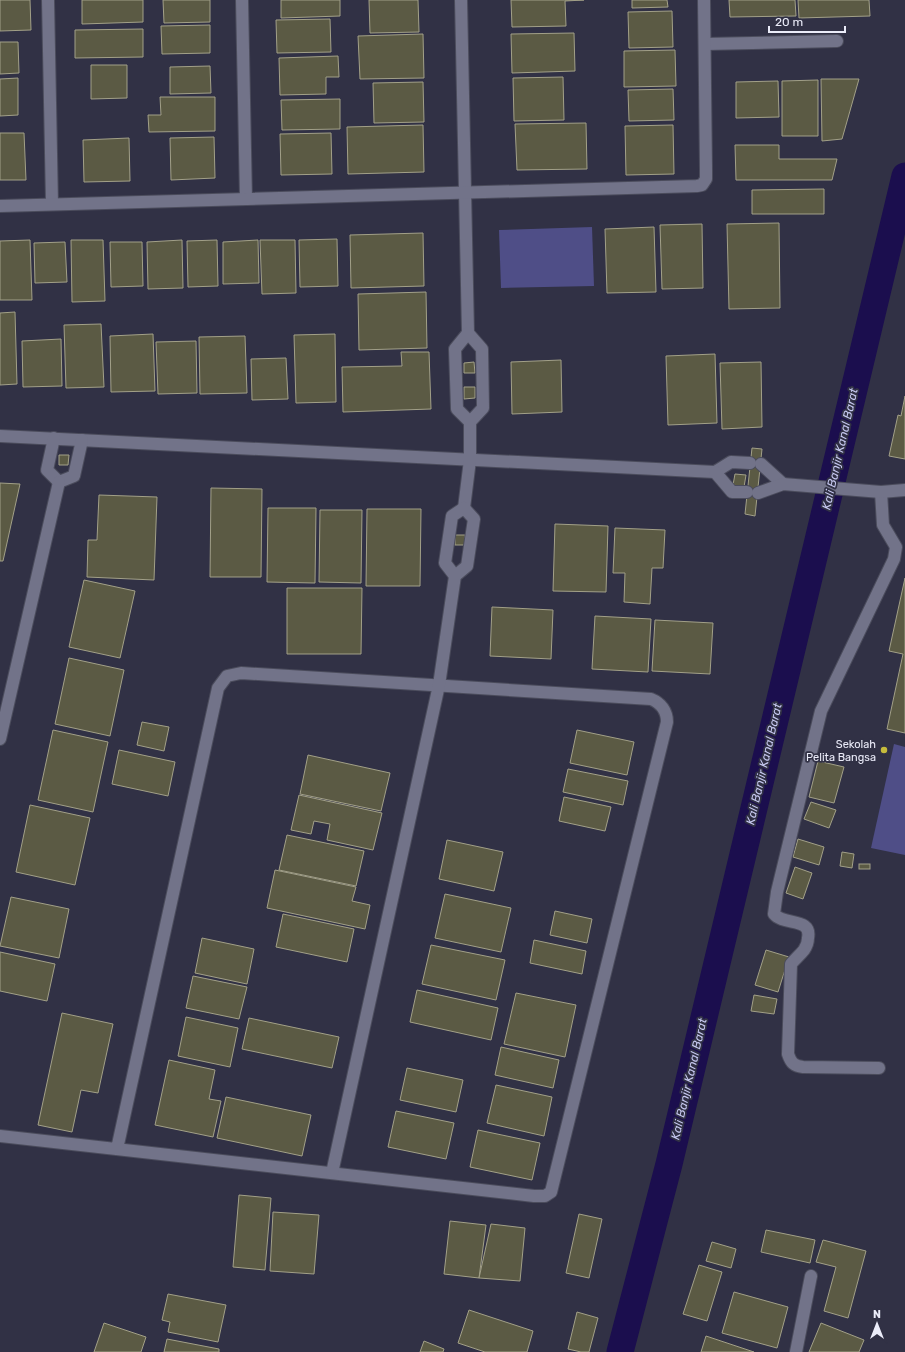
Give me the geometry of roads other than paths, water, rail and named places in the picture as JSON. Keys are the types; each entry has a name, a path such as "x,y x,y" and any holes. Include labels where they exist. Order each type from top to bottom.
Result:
{"street":[{"path":"48,0 52,204"},
{"path":"242,0 246,199"},
{"path":"332,1173 439,685 454,576 445,563 448,540 452,516 464,508 470,460 470,422 483,408 482,349 468,333 461,0"},
{"path":"0,206 702,185 706,179 704,0"},
{"path":"705,44 837,41"},
{"path":"468,333 455,349 457,409 470,422"},
{"path":"0,436 714,472 731,462 756,464 783,484"},
{"path":"54,438 47,470 59,482"},
{"path":"59,482 74,476 82,440"},
{"path":"714,472 732,492 752,493 783,484 877,492 905,490"},
{"path":"0,739 59,482"},
{"path":"877,492 883,525 896,547 894,559 821,711 777,892 774,914 777,918 804,925 808,928 809,934 807,945 791,964 788,1054 792,1063 796,1066 803,1067 879,1068"},
{"path":"454,576 467,566 474,519 464,508"},
{"path":"0,1136 534,1196 545,1196 551,1192 667,722 667,714 664,709 656,701 651,699 242,673 227,676 218,688 117,1149"},
{"path":"796,1352 810,1276"}],"waterway":[{"name":"Kali Banjir Kanal Barat","path":"620,1352 669,1164 905,176"}],"place":[{"name":"Sekolah Pelita Bangsa","path":"884,750"}]}
